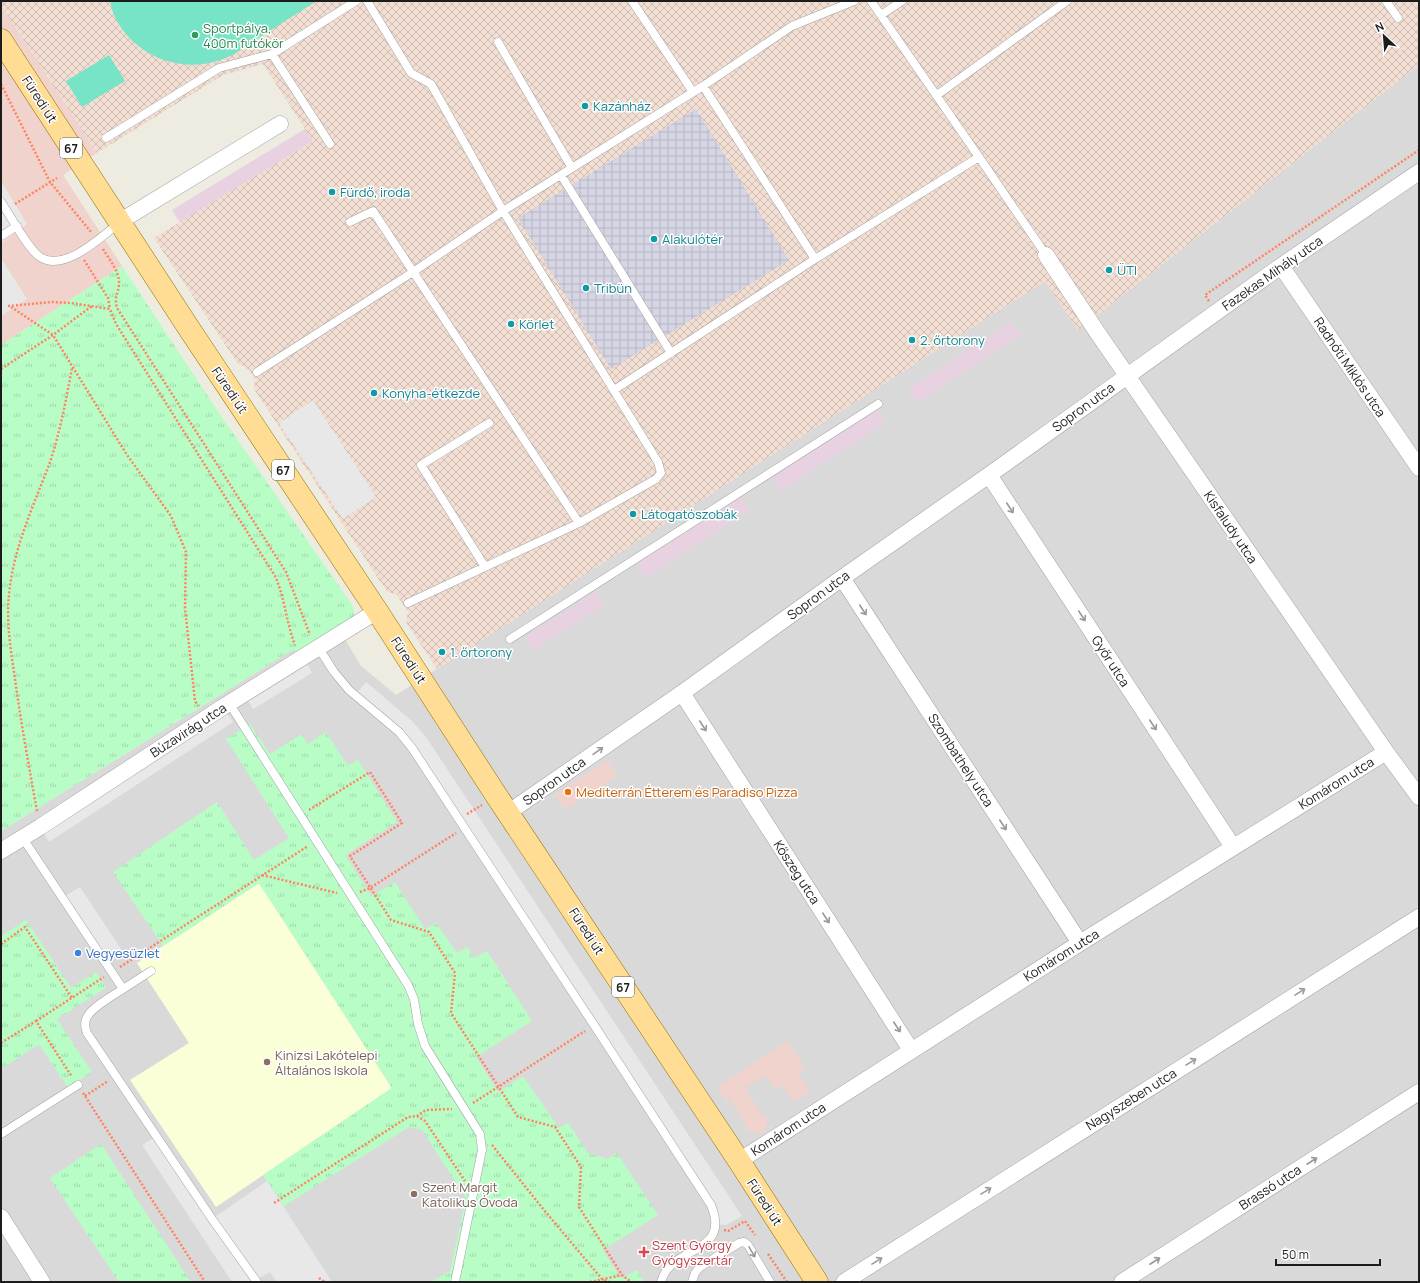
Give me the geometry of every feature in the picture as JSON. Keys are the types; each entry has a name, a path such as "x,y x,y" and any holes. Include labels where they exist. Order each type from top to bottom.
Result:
{"main road":[{"name":"Füredi út","path":"1,40 119,222 377,611 817,1282"}],"street":[{"path":"119,222 280,124"},
{"name":"Fazekas Mihály utca","path":"1127,375 1281,266 1419,172"},
{"name":"Kisfaludy utca","path":"1046,255 1386,752 1419,797"},
{"name":"Radnóti Miklós utca","path":"1281,266 1419,468"},
{"name":"Sopron utca","path":"509,812 682,693 1127,375"},
{"name":"Győr utca","path":"989,475 1233,847"},
{"name":"Szombathely utca","path":"842,578 1080,943"},
{"name":"Búzavirág utca","path":"1,851 206,718 377,611"},
{"name":"Kőszeg utca","path":"682,693 897,1056"},
{"name":"Komárom utca","path":"739,1161 788,1130 802,1117 897,1056 1386,752"},
{"name":"Nagyszeben utca","path":"844,1282 1419,917"},
{"name":"Brassó utca","path":"1122,1282 1419,1092"},
{"path":"1,1216 42,1282"}],"lane":[{"path":"106,138 219,68 272,54 356,1"},
{"path":"367,1 411,73 431,84 503,211 658,462 661,472 656,479 579,523 408,603"},
{"path":"632,1 693,92"},
{"path":"257,372 413,272 503,211 703,86 792,26 854,1"},
{"path":"871,1 1046,255"},
{"path":"881,15 902,1"},
{"path":"937,96 1067,1"},
{"path":"1386,1 1398,18"},
{"path":"498,42 572,168"},
{"path":"272,54 330,144"},
{"path":"703,86 815,259"},
{"path":"614,390 815,259 979,157"},
{"path":"561,175 671,353"},
{"path":"1,202 30,247 40,257 51,261 64,260 79,252 119,222"},
{"path":"350,222 373,211 579,523"},
{"path":"1,236 17,226"},
{"path":"510,639 878,404"},
{"path":"485,567 421,466 489,423"},
{"path":"318,647 334,672 349,690 399,732 412,748 711,1204 715,1214 715,1230 711,1238 703,1245 675,1262 666,1270 661,1282"},
{"path":"230,703 408,985 414,998 418,1024 425,1046 480,1134 482,1150 455,1282"},
{"path":"22,837 123,989"},
{"path":"151,971 92,1010 87,1017 85,1025 87,1033 212,1219 257,1282"},
{"path":"1,1134 78,1085"},
{"path":"692,1282 695,1273 700,1267 739,1243 744,1242 748,1245 770,1282"}],"path":[{"path":"1,84 50,182 97,240 116,271 119,283 115,300 117,308 286,572 309,633 318,647"},
{"path":"1216,312 1205,295 1419,150"},
{"path":"6,209 57,178"},
{"path":"79,252 108,298 110,309 116,324 275,576 283,595 291,634 302,657"},
{"path":"110,309 71,303 52,302 9,306 53,335 127,455 171,516 186,552 185,608 195,701 206,718"},
{"path":"1,369 53,335 92,306"},
{"path":"40,827 20,716 8,628 9,594 16,559 29,516 49,463 61,423 72,367"},
{"path":"301,816 370,772 402,823 350,856 391,920 429,932 455,973 451,1013 518,1117 555,1127 581,1167 579,1207 622,1275 631,1282"},
{"path":"458,820 484,803"},
{"path":"261,875 352,896 370,888 438,843 464,828"},
{"path":"1,1043 36,1022 316,840"},
{"path":"1,944 26,927 72,998"},
{"path":"36,1022 205,1282"},
{"path":"274,1203 408,1117 417,1116 426,1110 464,1109 594,1025"},
{"path":"85,1096 116,1076"},
{"path":"417,1116 425,1121 473,1193"},
{"path":"480,1134 495,1147 544,1210 602,1279 609,1282"},
{"path":"728,1230 745,1221 756,1237"},
{"path":"765,1250 787,1282"},
{"path":"590,1282 622,1275"},
{"path":"319,1278 325,1282"}],"shaded area":[{"path":"1,1 1419,1 1419,65 1078,330 1045,281 437,669 406,622 408,612 396,594 387,592 254,389 255,380 247,368 238,364 154,238 313,141 263,64 223,75 97,153 1,5"},
{"path":"1,5 97,153 63,175 122,266 1,345"},
{"path":"1419,65 1419,1282 1,1282 1,831 294,649 297,655 339,629 361,666 396,695 1045,281 1078,330"},
{"name":"Alakulótér","path":"696,109 789,260 611,369 518,218"},
{"path":"305,129 313,141 180,223 172,210"},
{"path":"1,181 27,224 1,243"},
{"path":"1,258 27,299 1,316"},
{"path":"1012,322 1021,335 917,403 908,389"},
{"path":"313,400 376,497 343,519 279,423"},
{"path":"876,409 885,423 781,491 772,477"},
{"path":"740,497 749,510 645,578 636,564"},
{"path":"595,592 604,605 534,650 525,637"},
{"path":"303,657 312,673 253,709 244,694"},
{"path":"366,682 411,720 426,737 742,1216 726,1225 716,1224 715,1214 412,748 355,695"},
{"path":"223,707 233,722 49,842 40,827"},
{"path":"607,760 617,776 565,810 555,794"},
{"name":"Kinizsi Lakótelepi Általános Iskola","path":"259,883 392,1088 216,1207 130,1080 189,1043 137,963"},
{"path":"80,887 123,952 106,962 62,898"},
{"path":"788,1041 805,1068 798,1073 810,1091 793,1102 782,1085 775,1089 765,1075 745,1088 763,1116 768,1117 764,1134 746,1130 747,1126 730,1099 727,1101 717,1087"},
{"path":"157,1136 212,1219 267,1181 332,1282 277,1282 270,1272 253,1282 232,1282 142,1145"}],"green space":[{"name":"Sportpálya, 400m futókör","path":"110,1 317,1 234,54 211,63 187,64 163,60 135,44 121,28 114,15"},
{"path":"109,55 125,81 82,107 66,81"},
{"path":"122,266 217,410 354,608 354,615 350,622 298,655 294,649 1,831 1,345"},
{"path":"250,724 270,754 302,734 308,744 326,732 348,766 358,760 397,822 345,855 371,896 395,882 425,929 436,923 457,953 467,947 474,958 487,951 532,1021 476,1057 498,1092 523,1076 559,1128 568,1123 588,1153 608,1159 617,1153 658,1215 603,1250 621,1279 637,1270 645,1282 431,1282 450,1271 466,1198 422,1130 409,1127 284,1206 263,1175 392,1088 259,883 163,946 113,872 217,802 254,860 289,838 226,739"},
{"path":"26,920 71,988 96,972 106,988 57,1019 92,1072 68,1088 39,1044 1,1069 1,936"},
{"path":"101,1144 191,1282 119,1282 50,1178"}],"place":[{"name":"Sportpálya, 400m futókör","path":"195,35"},
{"name":"Kazánház","path":"585,106"},
{"name":"Fürdő, iroda","path":"332,192"},
{"name":"Alakulótér","path":"654,239"},
{"name":"ÜTI","path":"1109,270"},
{"name":"Tribün","path":"586,288"},
{"name":"Körlet","path":"511,324"},
{"name":"2. őrtorony","path":"912,340"},
{"name":"Konyha-étkezde","path":"374,393"},
{"name":"Látogatószobák","path":"633,514"},
{"name":"1. őrtorony","path":"442,652"},
{"name":"Mediterrán Étterem és Paradiso Pizza","path":"568,792"},
{"name":"Vegyesüzlet","path":"78,953"},
{"name":"Kinizsi Lakótelepi Általános Iskola","path":"267,1062"},
{"name":"Szent Margit Katolikus Óvoda","path":"414,1194"},
{"name":"Szent György Gyógyszertár","path":"644,1252"}]}
